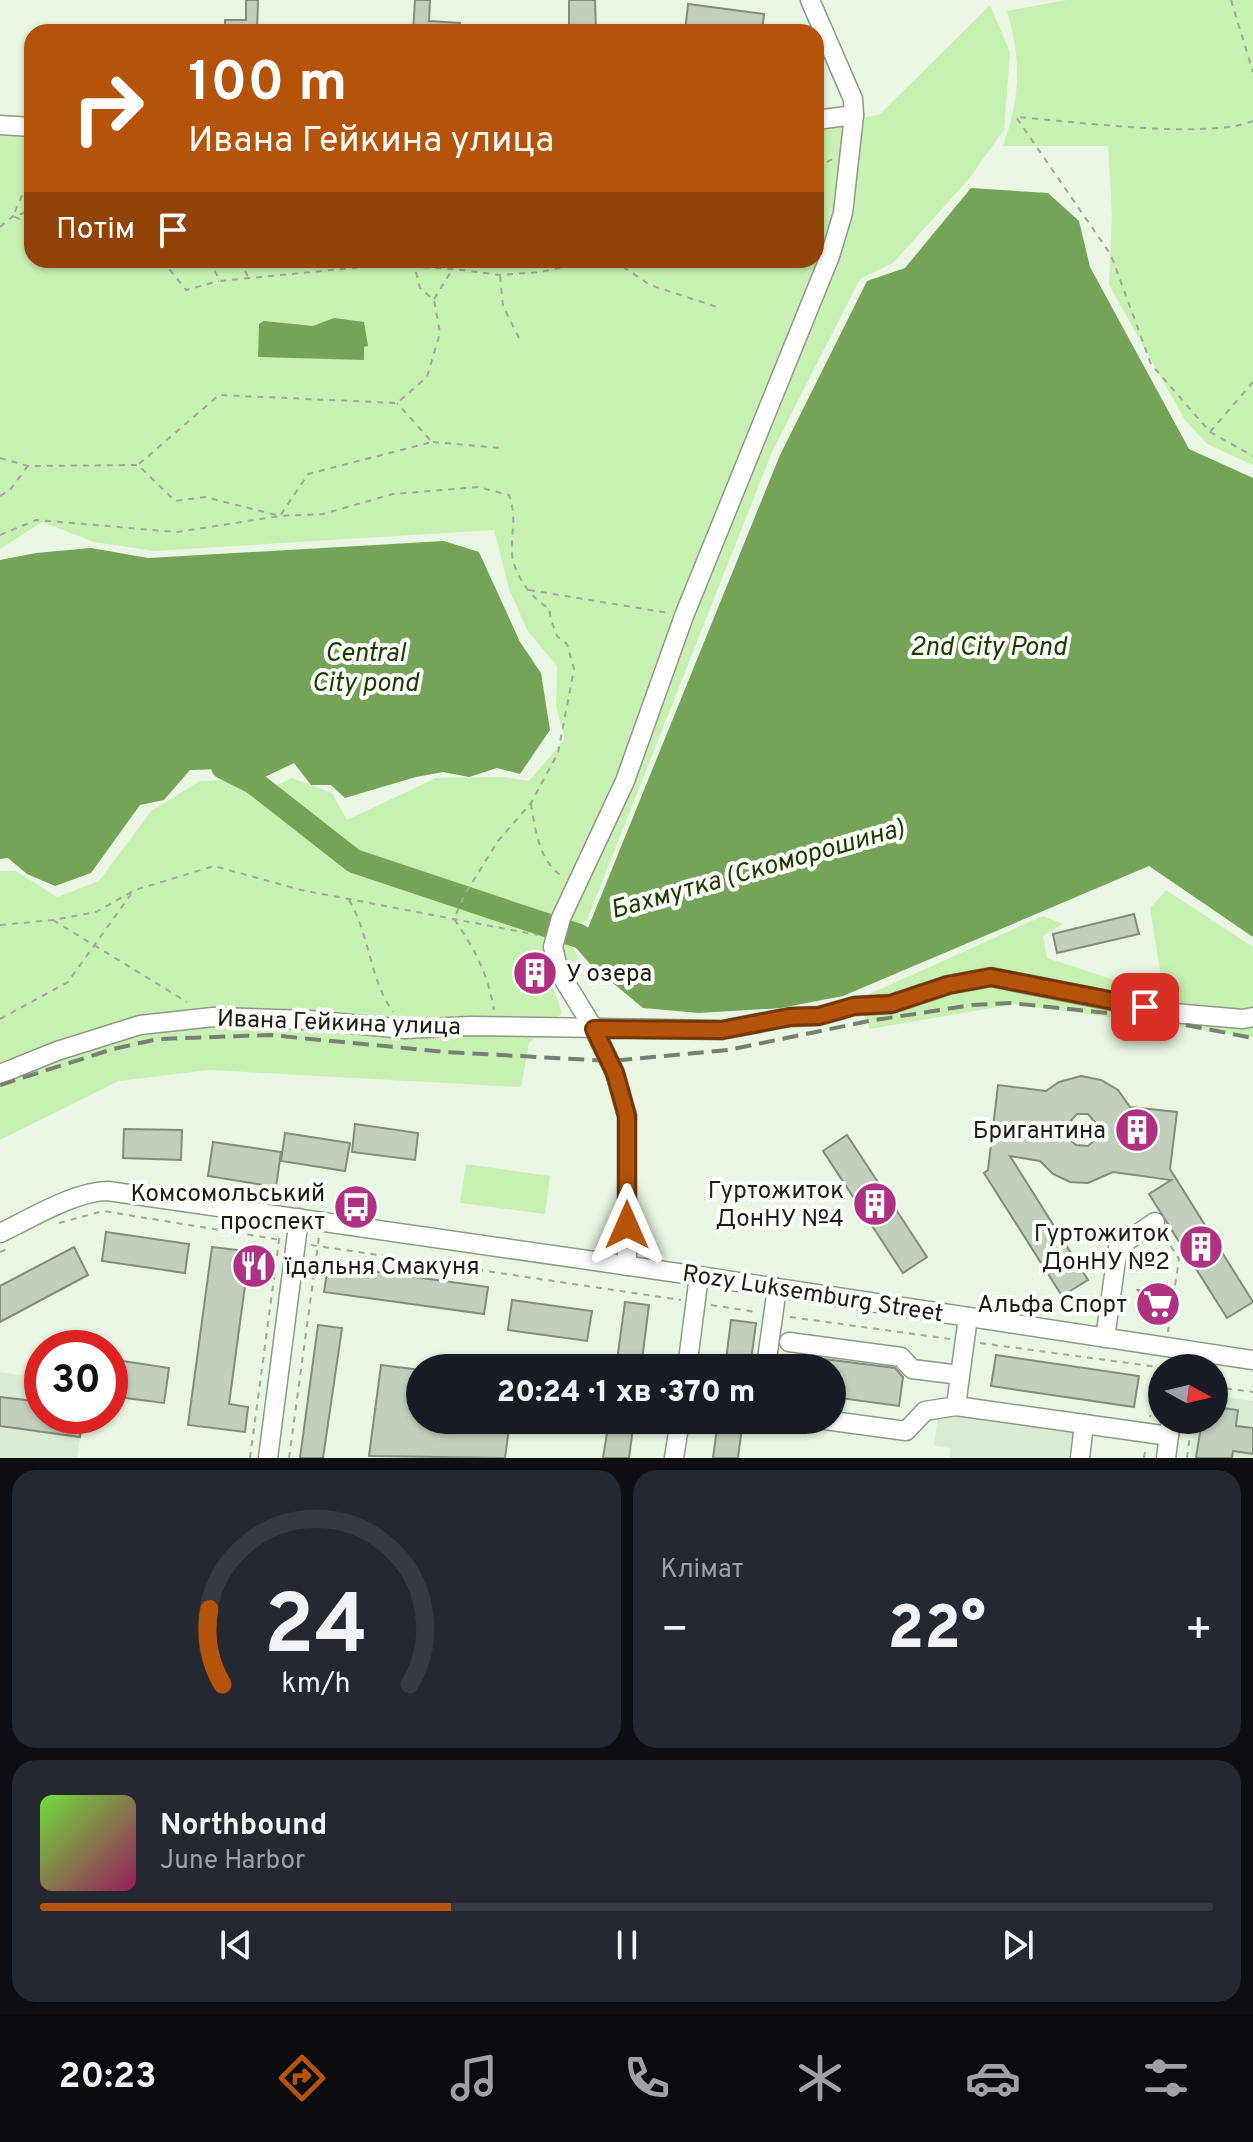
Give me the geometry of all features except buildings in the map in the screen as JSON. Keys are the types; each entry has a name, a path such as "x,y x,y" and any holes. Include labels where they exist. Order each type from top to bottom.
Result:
{"street":[{"path":"810,0 820,24"},
{"path":"627,1266 627,1116 615,1073 552,954 561,918 625,781 684,616 830,256 843,213 854,107 824,34"},
{"path":"824,117 854,107"},
{"path":"0,125 24,126"},
{"name":"Ивана Гейкина улица","path":"0,1074 57,1051 140,1025 213,1017 309,1020 405,1029 722,1030 790,1017 819,1016 854,1006 891,1004 948,985 991,977 1173,1013 1243,1019 1253,1017"},
{"name":"Rozy Luksemburg Street","path":"7,1239 50,1209 100,1191 699,1276 1105,1338 1162,1354"},
{"path":"268,1458 290,1217"},
{"path":"1105,1338 1118,1247 1155,1222"},
{"path":"689,1354 699,1276"},
{"path":"768,1354 777,1288"},
{"path":"956,1406 968,1317"},
{"path":"789,1342 901,1357 912,1369 960,1375"},
{"name":"Rozy Luksemburg Street","path":"1228,1360 1253,1360"},
{"path":"846,1423 906,1431 925,1411 956,1406 1084,1424 1148,1427"},
{"path":"1080,1458 1084,1424"},
{"path":"674,1458 678,1434"},
{"path":"1166,1458 1169,1434"}],"path":[{"path":"1231,0 1253,72"},
{"path":"1253,121 1237,127 1178,128 1016,117 1111,255 1151,364 1210,432 1253,456"},
{"path":"13,216 24,193"},
{"path":"0,227 13,216 24,213"},
{"path":"13,216 24,221"},
{"path":"171,268 186,290 220,281 353,268"},
{"path":"213,268 220,281"},
{"path":"243,268 248,279"},
{"path":"0,458 28,466 138,465 219,395 397,403 427,377 440,333 434,300 420,288 415,268 500,275 560,268"},
{"path":"625,268 650,285 717,307"},
{"path":"434,300 453,269"},
{"path":"500,275 503,306 519,338"},
{"path":"1210,432 1253,382"},
{"path":"397,403 432,442"},
{"path":"280,516 308,474 432,442 501,448"},
{"path":"138,465 175,501 205,497 280,516"},
{"path":"0,496 10,490 28,466"},
{"path":"0,535 36,520 177,532 280,516 323,514 393,494 478,487 509,495 515,512 511,555 535,601 549,608 557,636 567,644 574,669 558,753 531,803 498,841 465,894 454,919"},
{"path":"528,590 684,616"},
{"path":"531,803 536,835 548,862 557,874 576,886"},
{"path":"0,925 96,912 135,890 214,866 301,890 555,939"},
{"path":"0,1019 68,982 135,890"},
{"path":"348,898 361,921 380,994 405,1029"},
{"path":"454,919 478,954 489,983 497,1027"},
{"path":"53,920 188,1003"},
{"path":"57,1223 103,1211 773,1315 1148,1366"},
{"path":"250,1458 290,1217"},
{"path":"289,1458 320,1222"},
{"path":"1155,1222 1179,1259 1168,1334"},
{"path":"0,1252 7,1239"},
{"path":"1228,1389 1253,1392"},
{"path":"1187,1458 1190,1434"}],"shaded area":[{"path":"1067,0 1253,0 1253,465 1207,444 1185,420 1109,285 1112,215 1108,146 1003,146 1013,112 1017,79 1015,46 1007,11"},
{"path":"990,5 1010,52 1004,130 968,180 893,263 860,279 772,452 587,920 566,933 583,968 544,960 562,1013 529,1043 521,1087 209,1070 119,1081 0,1140 0,871 16,871 57,897 99,881 151,811 200,781 224,780 258,794 292,778 332,793 347,820 436,778 503,777 529,781 565,739 556,707 557,666 527,630 509,589 494,530 154,551 94,542 42,522 0,549 0,116 24,117 24,268 824,268 824,124 879,115"},
{"path":"1166,890 1253,947 1253,1037 1015,1004 870,1029 858,999 1043,916 1063,924 1043,936 1047,958 1164,996 1150,908"},
{"path":"466,1164 550,1176 545,1214 460,1203"},
{"path":"0,1372 24,1375 24,1434 80,1434 77,1458 0,1458"},
{"path":"1228,1398 1253,1401 1253,1458 1190,1458 1193,1434 1228,1434"},
{"path":"946,1413 1073,1430 1069,1458 949,1458 950,1448 934,1446 938,1415"}],"water":[{"name":"2nd City Pond","path":"971,188 1048,193 1079,221 1090,267 1189,449 1253,478 1253,937 1149,866 843,996 781,1008 699,1013 643,1008 591,965 569,940 569,932 588,928 780,455 867,281 905,268"},
{"path":"334,318 364,322 368,346 364,347 364,360 258,357 259,324 264,321 313,326"},
{"name":"Central City pond","path":"444,541 479,552 520,642 541,673 550,730 520,774 497,768 469,777 443,772 345,798 331,785 311,785 294,763 248,785 222,769 190,770 164,800 140,805 91,873 55,886 27,874 8,858 0,859 0,560 91,548 148,558"}],"waterway":[{"name":"Бахмутка (Скоморошина)","path":"223,767 253,782 354,861 579,936"}],"railway":[{"path":"0,1085 113,1049 158,1039 270,1035 446,1052 610,1061 728,1050 869,1021 972,1005 1011,1003 1145,1017 1253,1038"}],"place":[{"name":"У озера","path":"535,973"},
{"name":"Бригантина","path":"1137,1130"},
{"name":"Гуртожиток ДонНУ №4","path":"875,1204"},
{"name":"Комсомольський проспект","path":"356,1207"},
{"name":"Гуртожиток ДонНУ №2","path":"1201,1247"},
{"name":"їдальня Смакуня","path":"254,1266"},
{"name":"Альфа Спорт","path":"1158,1304"}],"route":[{"path":"627,1225 627,1116 615,1073 594,1029 722,1030 790,1017 819,1016 854,1006 891,1004 948,985 991,977 1145,1007"}]}
